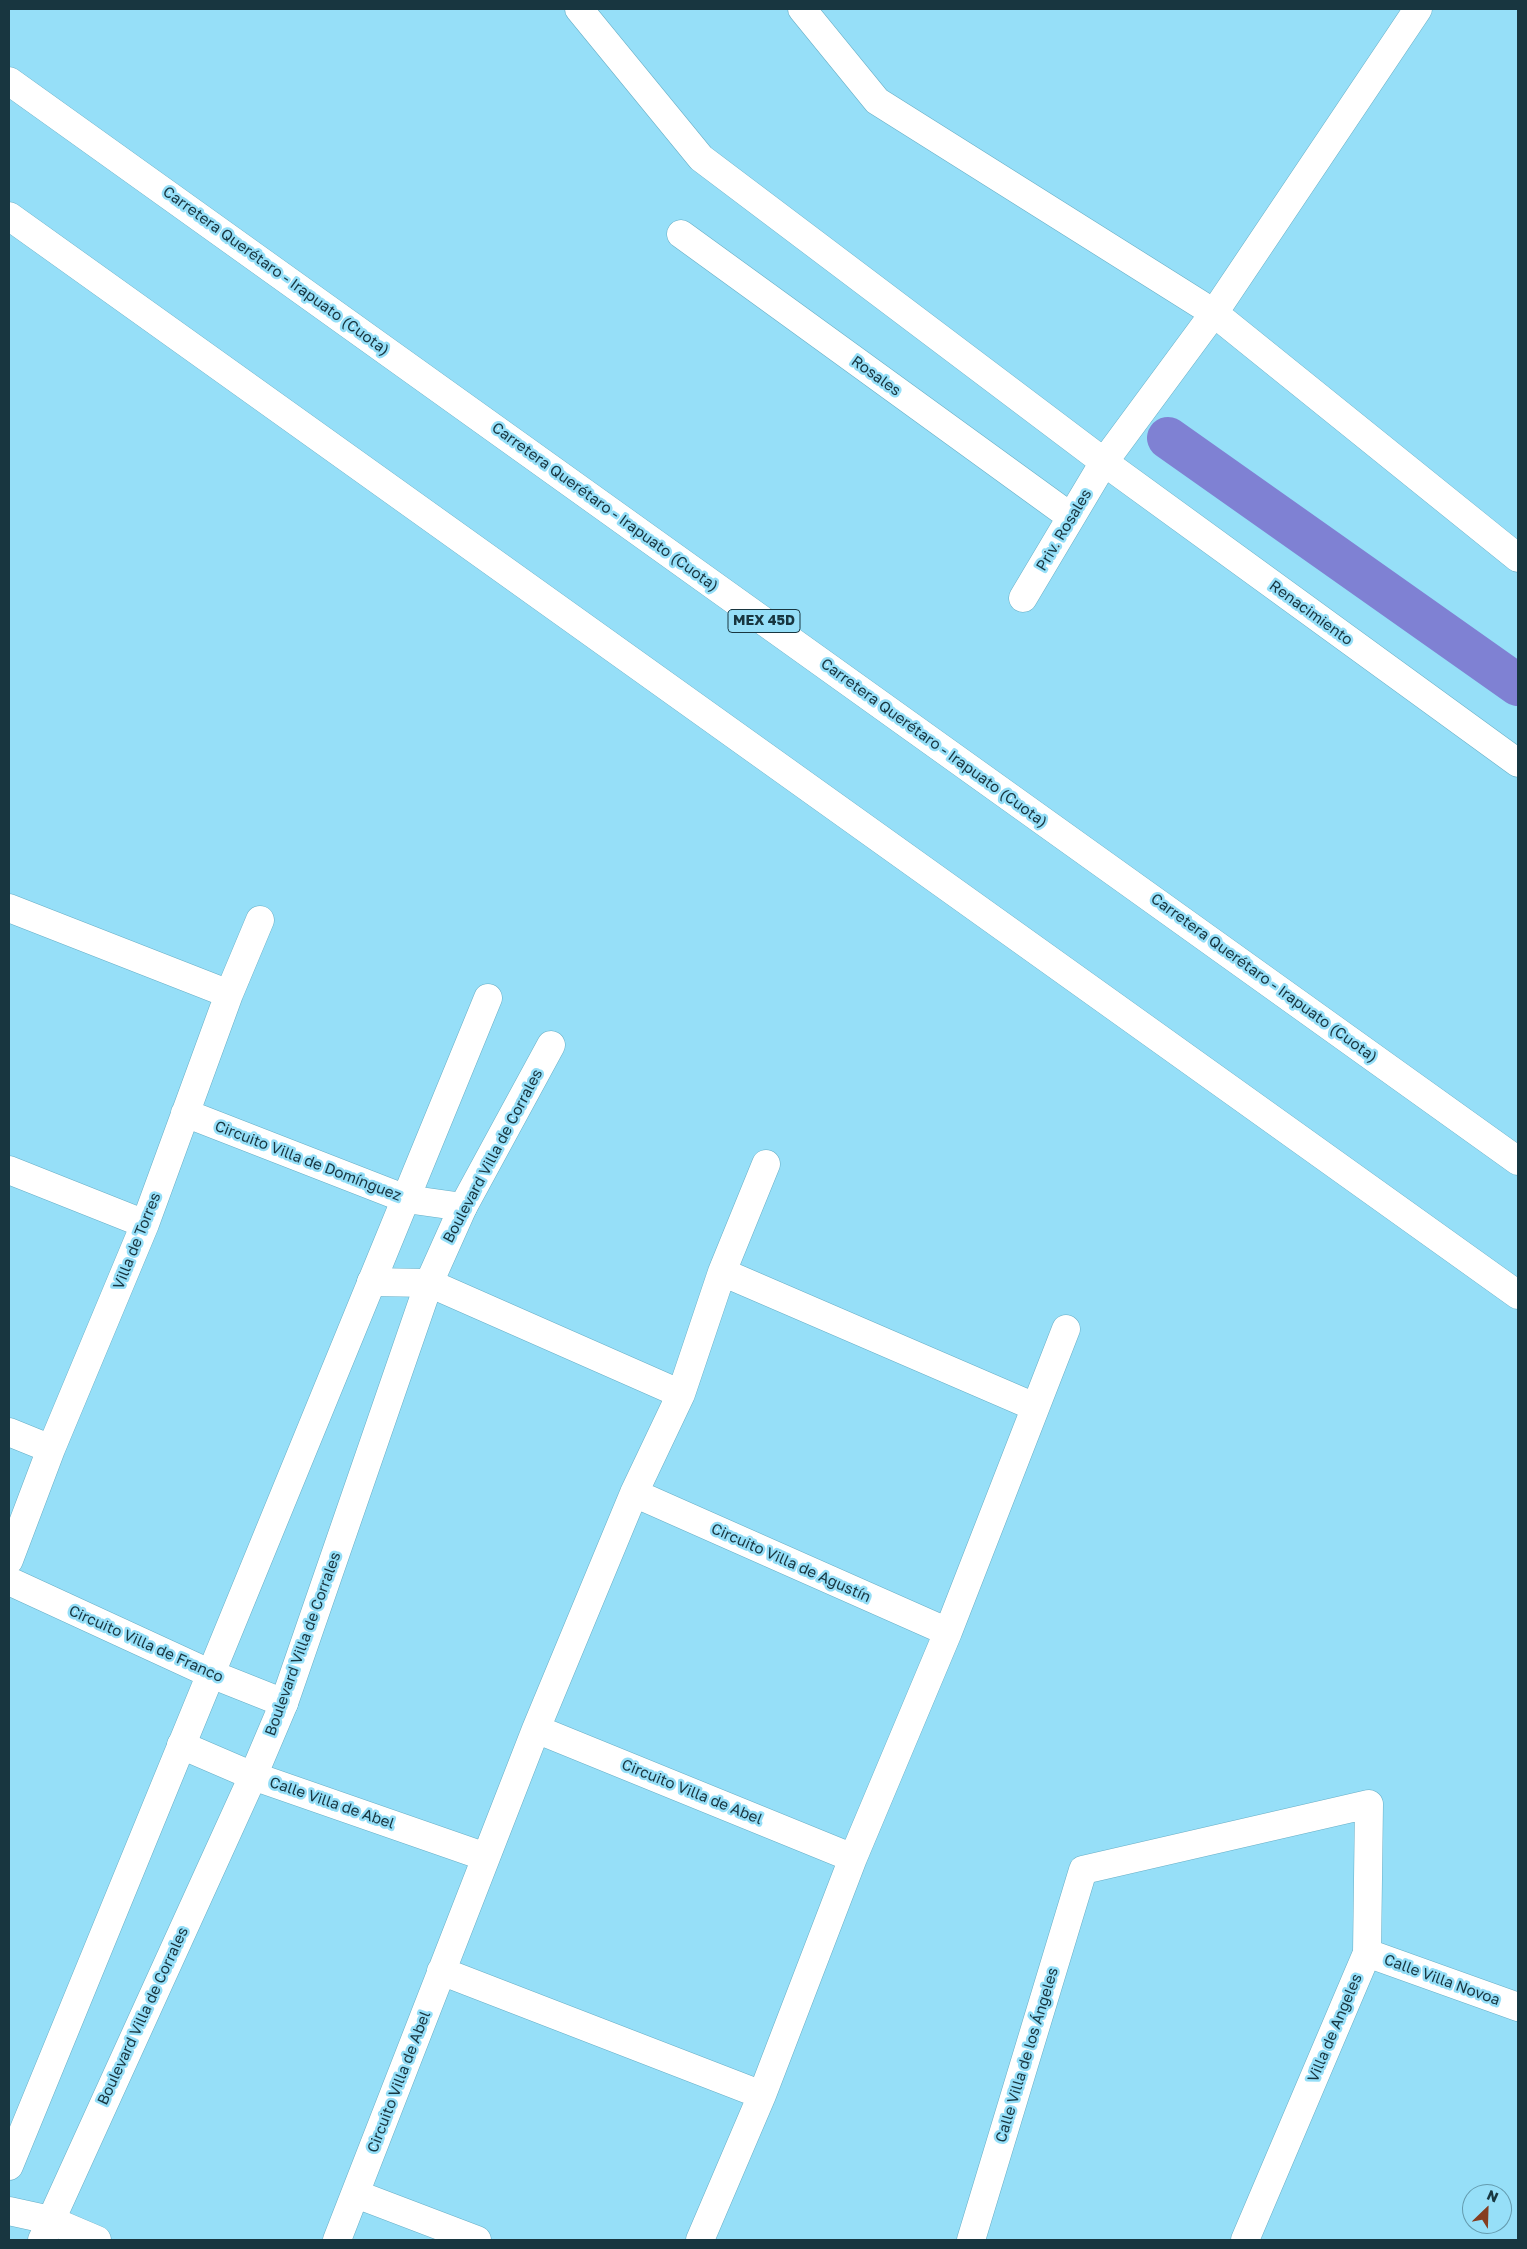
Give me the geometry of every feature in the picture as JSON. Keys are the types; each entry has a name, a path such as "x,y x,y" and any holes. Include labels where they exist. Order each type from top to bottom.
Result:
{"main road":[{"name":"Renacimiento","path":"579,9 701,158 1104,462 1518,763"},
{"path":"802,9 878,101 1214,313 1518,558"},
{"name":"Priv. Rosales","path":"1023,598 1104,462 1214,313 1418,9"},
{"name":"Carretera Querétaro - Irapuato (Cuota)","path":"9,81 1518,1160"},
{"path":"9,216 1518,1295"},
{"name":"Rosales","path":"681,234 1071,517"},
{"path":"9,908 229,994"},
{"name":"Villa de Torres","path":"9,1560 51,1449 145,1224 229,994 260,920"},
{"path":"9,2166 488,998"},
{"name":"Boulevard Villa de Corrales","path":"46,2230 253,1776 284,1703 429,1283 462,1207 552,1044"},
{"name":"Circuito Villa de Domínguez","path":"185,1113 406,1199 462,1207"},
{"path":"536,1729 634,1493 681,1394 722,1272 766,1164"},
{"path":"9,1170 145,1224"},
{"path":"722,1272 1036,1407"},
{"path":"371,1282 429,1283 681,1394"},
{"path":"700,2240 762,2094 853,1858 948,1632 1066,1329"},
{"path":"9,1432 51,1449"},
{"name":"Circuito Villa de Agustín","path":"634,1493 948,1632"},
{"name":"Circuito Villa de Franco","path":"9,1581 210,1674 284,1703"},
{"name":"Circuito Villa de Abel","path":"337,2240 536,1729 853,1858"},
{"name":"Calle Villa de Abel","path":"181,1745 253,1776 486,1857"},
{"name":"Villa de Angeles","path":"1082,1870 1369,1804 1367,1953 1245,2240"},
{"name":"Calle Villa de los Ángeles","path":"971,2240 1082,1870"},
{"name":"Calle Villa Novoa","path":"1367,1953 1518,2007"},
{"path":"441,1971 762,2094"},
{"path":"356,2194 477,2240"},
{"path":"9,2211 46,2230 97,2240"}],"waterway":[{"path":"1168,438 1518,685"}]}
